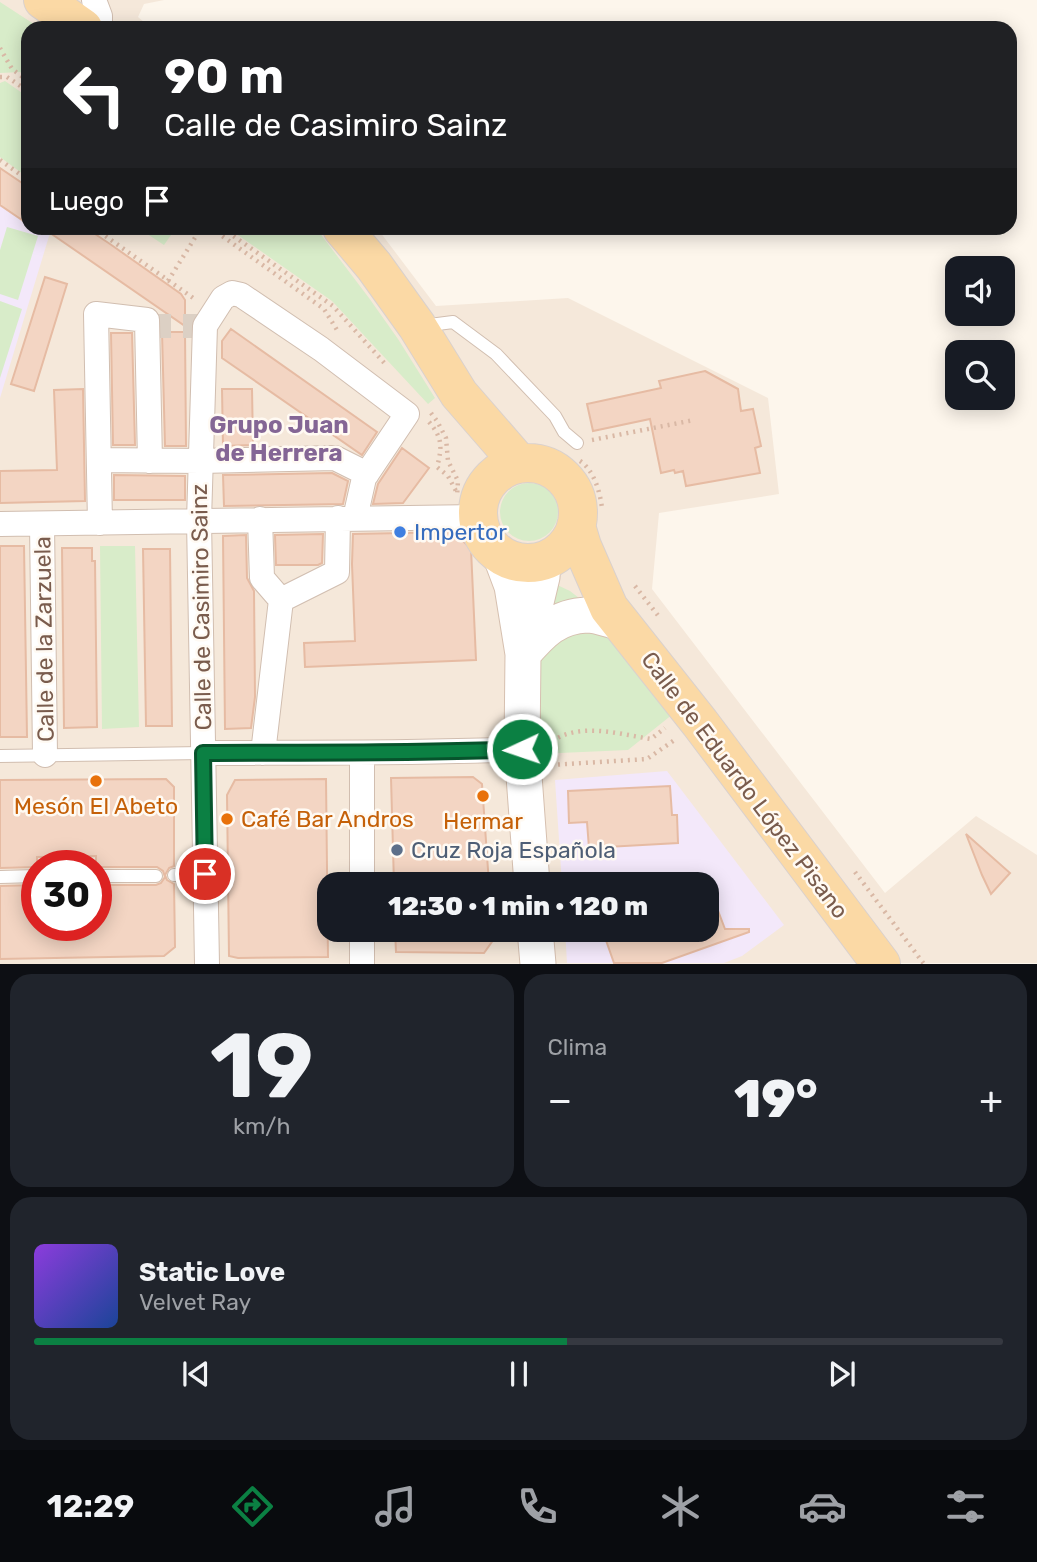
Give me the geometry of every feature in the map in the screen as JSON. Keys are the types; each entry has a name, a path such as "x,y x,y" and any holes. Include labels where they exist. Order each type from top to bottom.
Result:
{"main road":[{"path":"43,0 73,21"},
{"path":"348,235 374,266 417,327 431,406 480,468 472,508 489,544 499,554 520,562 546,559 561,551 590,521 578,512 575,495 566,480 553,469 536,463 519,463 504,468 491,478 472,508"},
{"path":"431,406 519,463"},
{"name":"Calle de Eduardo López Pisano","path":"590,521 582,546 620,604 694,715 881,964"},
{"path":"499,554 512,586 523,654 532,765 532,872"},
{"path":"523,654 546,559"},
{"name":"Calle de Eduardo López Pisano","path":"546,559 620,604"},
{"path":"523,654 544,630 569,618 589,615 620,604"},
{"path":"536,942 538,964"}],"street":[{"path":"94,0 100,21"},
{"path":"218,305 232,293 241,295 321,349 431,406 364,478 346,518 337,572 281,600"},
{"name":"Calle de Casimiro Sainz","path":"206,964 200,461 205,326 218,305"},
{"path":"100,523 96,314 147,320 150,461"},
{"path":"99,460 335,458 367,474"},
{"path":"0,524 346,518 472,508"},
{"path":"260,519 262,578 281,600 263,753"},
{"name":"Calle de la Zarzuela","path":"42,524 45,755"},
{"path":"203,753 478,751 532,765"},
{"path":"362,753 362,872"},
{"path":"362,942 362,964"}],"lane":[{"path":"417,327 453,322 496,354 555,416 564,432 577,443"},
{"path":"0,756 203,753"},
{"path":"174,875 205,874"},
{"path":"0,877 21,876"},
{"path":"112,876 156,876"}],"path":[{"path":"0,48 12,69 21,76"},
{"path":"0,77 7,77 21,86"},
{"path":"0,160 21,175"},
{"path":"104,235 168,281 218,305"},
{"path":"168,281 197,235"},
{"path":"232,235 333,306 393,372"},
{"path":"431,406 446,438 448,461 472,508"},
{"path":"577,443 694,420"},
{"path":"578,459 586,465 600,492 590,521"},
{"path":"620,604 665,624"},
{"path":"694,715 647,759 550,765 551,794 532,765 563,734 596,730 651,739 694,715"},
{"path":"849,865 924,964"}],"shaded area":[{"path":"0,0 164,0 144,4 138,17 143,21 21,21 21,235 382,235 436,306 568,298 768,398 779,494 659,513 652,589 885,893 976,816 1037,855 1037,963 0,964"},
{"path":"0,168 21,182 21,235 49,235 0,398"},
{"path":"667,771 784,925 742,956 724,963 567,963 566,942 719,942 719,872 561,872 555,780"}],"green space":[{"path":"0,2 29,21 21,21 21,73 0,73"},
{"path":"5,81 21,92 21,173 0,157 0,83"},
{"path":"7,227 21,231 21,235 38,236 18,300 0,294 0,250"},
{"path":"149,235 171,235 164,245"},
{"path":"238,235 321,235 398,339 435,398 428,404 332,301"},
{"path":"0,301 22,309 0,378"},
{"path":"529,483 545,488 553,496 558,512 553,528 545,536 529,541 513,536 505,528 500,512 505,496 513,488"},
{"path":"100,546 135,546 139,727 102,729"},
{"path":"553,583 570,591 588,605 562,610 542,605"},
{"path":"568,629 611,635 673,714 628,750 537,754 539,659"}],"building":[{"path":"0,168 21,182 21,219 0,205"},
{"path":"53,235 96,235 110,244 181,294 185,300 185,326"},
{"path":"45,277 67,284 34,391 11,384"},
{"path":"231,329 377,432 362,455 222,358 222,341"},
{"path":"162,332 185,332 186,446 165,446"},
{"path":"111,333 132,333 135,445 113,445"},
{"path":"705,371 738,389 741,411 753,409 761,446 755,448 760,473 686,486 683,471 661,473 650,419 593,431 587,404 661,388 659,381"},
{"path":"83,389 85,501 0,503 0,471 57,470 54,390"},
{"path":"222,389 252,389 253,445 223,446"},
{"path":"402,448 429,468 403,503 373,504 378,484"},
{"path":"332,473 348,481 343,504 224,506 223,475"},
{"path":"114,475 185,476 185,500 114,500"},
{"path":"454,532 471,549 476,660 305,667 304,643 355,641 353,534"},
{"path":"323,534 322,563 276,565 275,535"},
{"path":"246,535 247,578 254,591 255,697 251,728 225,729 223,536"},
{"path":"0,546 24,546 27,737 0,737"},
{"path":"62,548 92,548 92,561 95,561 97,727 64,728"},
{"path":"143,549 170,549 172,726 146,726"},
{"path":"473,777 482,784 488,872 394,872 391,778"},
{"path":"166,779 174,787 174,866 169,868 165,875 167,880 174,884 175,947 164,956 0,959 0,886 21,885 21,941 112,941 112,885 156,885 165,877 163,871 157,867 112,867 112,850 21,850 21,867 0,868 0,780"},
{"path":"326,779 327,872 317,872 317,942 328,942 328,957 229,956 227,795 235,780"},
{"path":"670,786 672,815 677,815 678,843 589,848 587,822 569,823 568,791"},
{"path":"966,834 1010,873 991,894 982,875"},
{"path":"719,913 725,929 749,929 749,932 662,963 614,963 607,942 719,942"},
{"path":"396,942 492,942 484,953 396,952"}],"tunnel":[{"path":"147,326 205,326"}],"place":[{"name":"Impertor","path":"400,532"},
{"name":"Mesón El Abeto","path":"96,781"},
{"name":"Hermar","path":"483,796"},
{"name":"Café Bar Andros","path":"227,819"},
{"name":"Cruz Roja Española","path":"397,850"}],"district":[{"name":"Grupo Juan de Herrera","path":"279,439"}],"route":[{"path":"205,874 203,753 522,749"}]}
